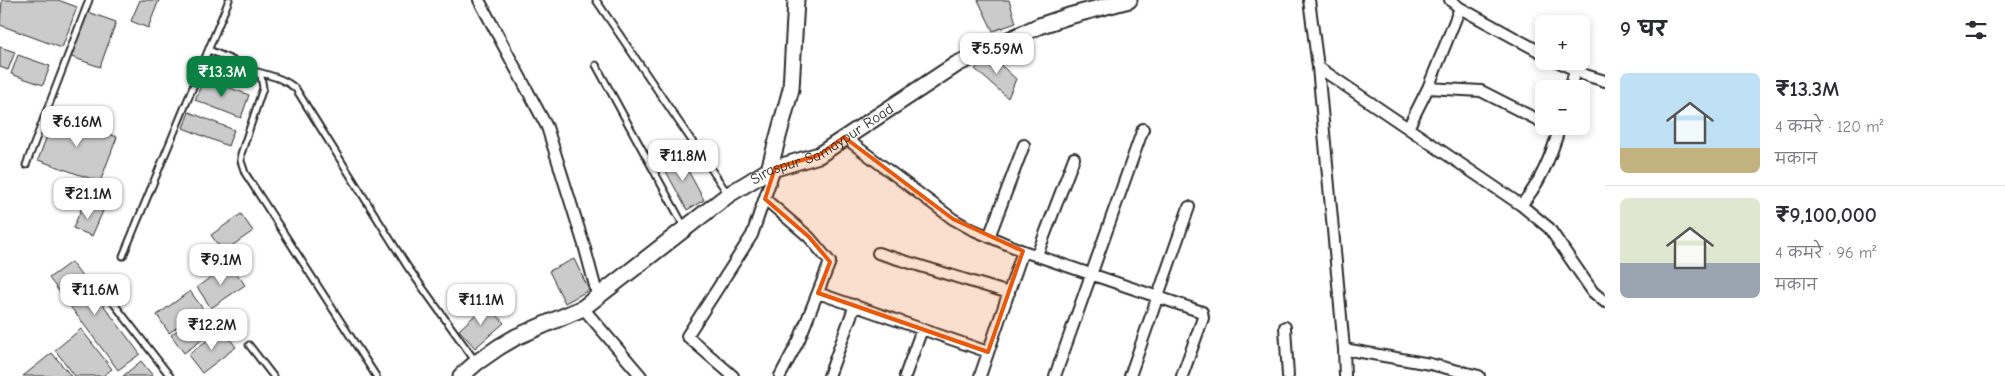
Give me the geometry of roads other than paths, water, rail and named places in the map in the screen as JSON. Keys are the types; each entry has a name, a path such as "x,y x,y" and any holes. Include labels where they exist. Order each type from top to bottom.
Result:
{"street":[{"path":"480,0 547,127 584,245 598,297"},
{"path":"733,376 687,336 752,235 765,199 791,89 796,0"},
{"name":"Siraspur Samaypur Road","path":"461,376 476,362 516,337 583,308 728,195 772,169 819,155 957,64 1039,26 1129,0"},
{"path":"1309,0 1318,68 1345,376"},
{"path":"1450,0 1460,8 1535,49"},
{"path":"1408,128 1428,88 1460,8"},
{"path":"1318,68 1521,205 1549,228 1589,286 1605,302"},
{"path":"1572,80 1575,70 1605,81"},
{"path":"1428,88 1481,91 1535,118"},
{"path":"1055,376 1143,129"},
{"path":"1521,205 1532,193 1545,169 1554,135"},
{"path":"844,137 953,219 989,237 1023,251 1199,311 1204,315 1182,376"},
{"path":"989,237 1024,145"},
{"path":"1037,255 1074,158"},
{"path":"765,199 809,237 830,262 799,340 780,376"},
{"path":"1130,376 1189,207"},
{"path":"980,376 1023,251"},
{"path":"878,253 1008,293"},
{"path":"818,293 988,352"},
{"path":"829,376 855,305"},
{"path":"583,308 641,376"},
{"path":"1285,326 1288,376"},
{"path":"905,376 922,329"},
{"path":"1344,349 1430,364 1479,376"}],"lane":[{"path":"26,166 89,0"},
{"path":"123,256 210,50 229,0"},
{"path":"596,0 728,195"},
{"path":"210,50 255,71 278,78 291,84 296,89 408,266 476,362"},
{"path":"596,65 685,228"},
{"path":"255,71 261,76 263,88 240,154 245,173 376,376"},
{"path":"102,287 170,376"},
{"path":"248,345 273,376"}]}
